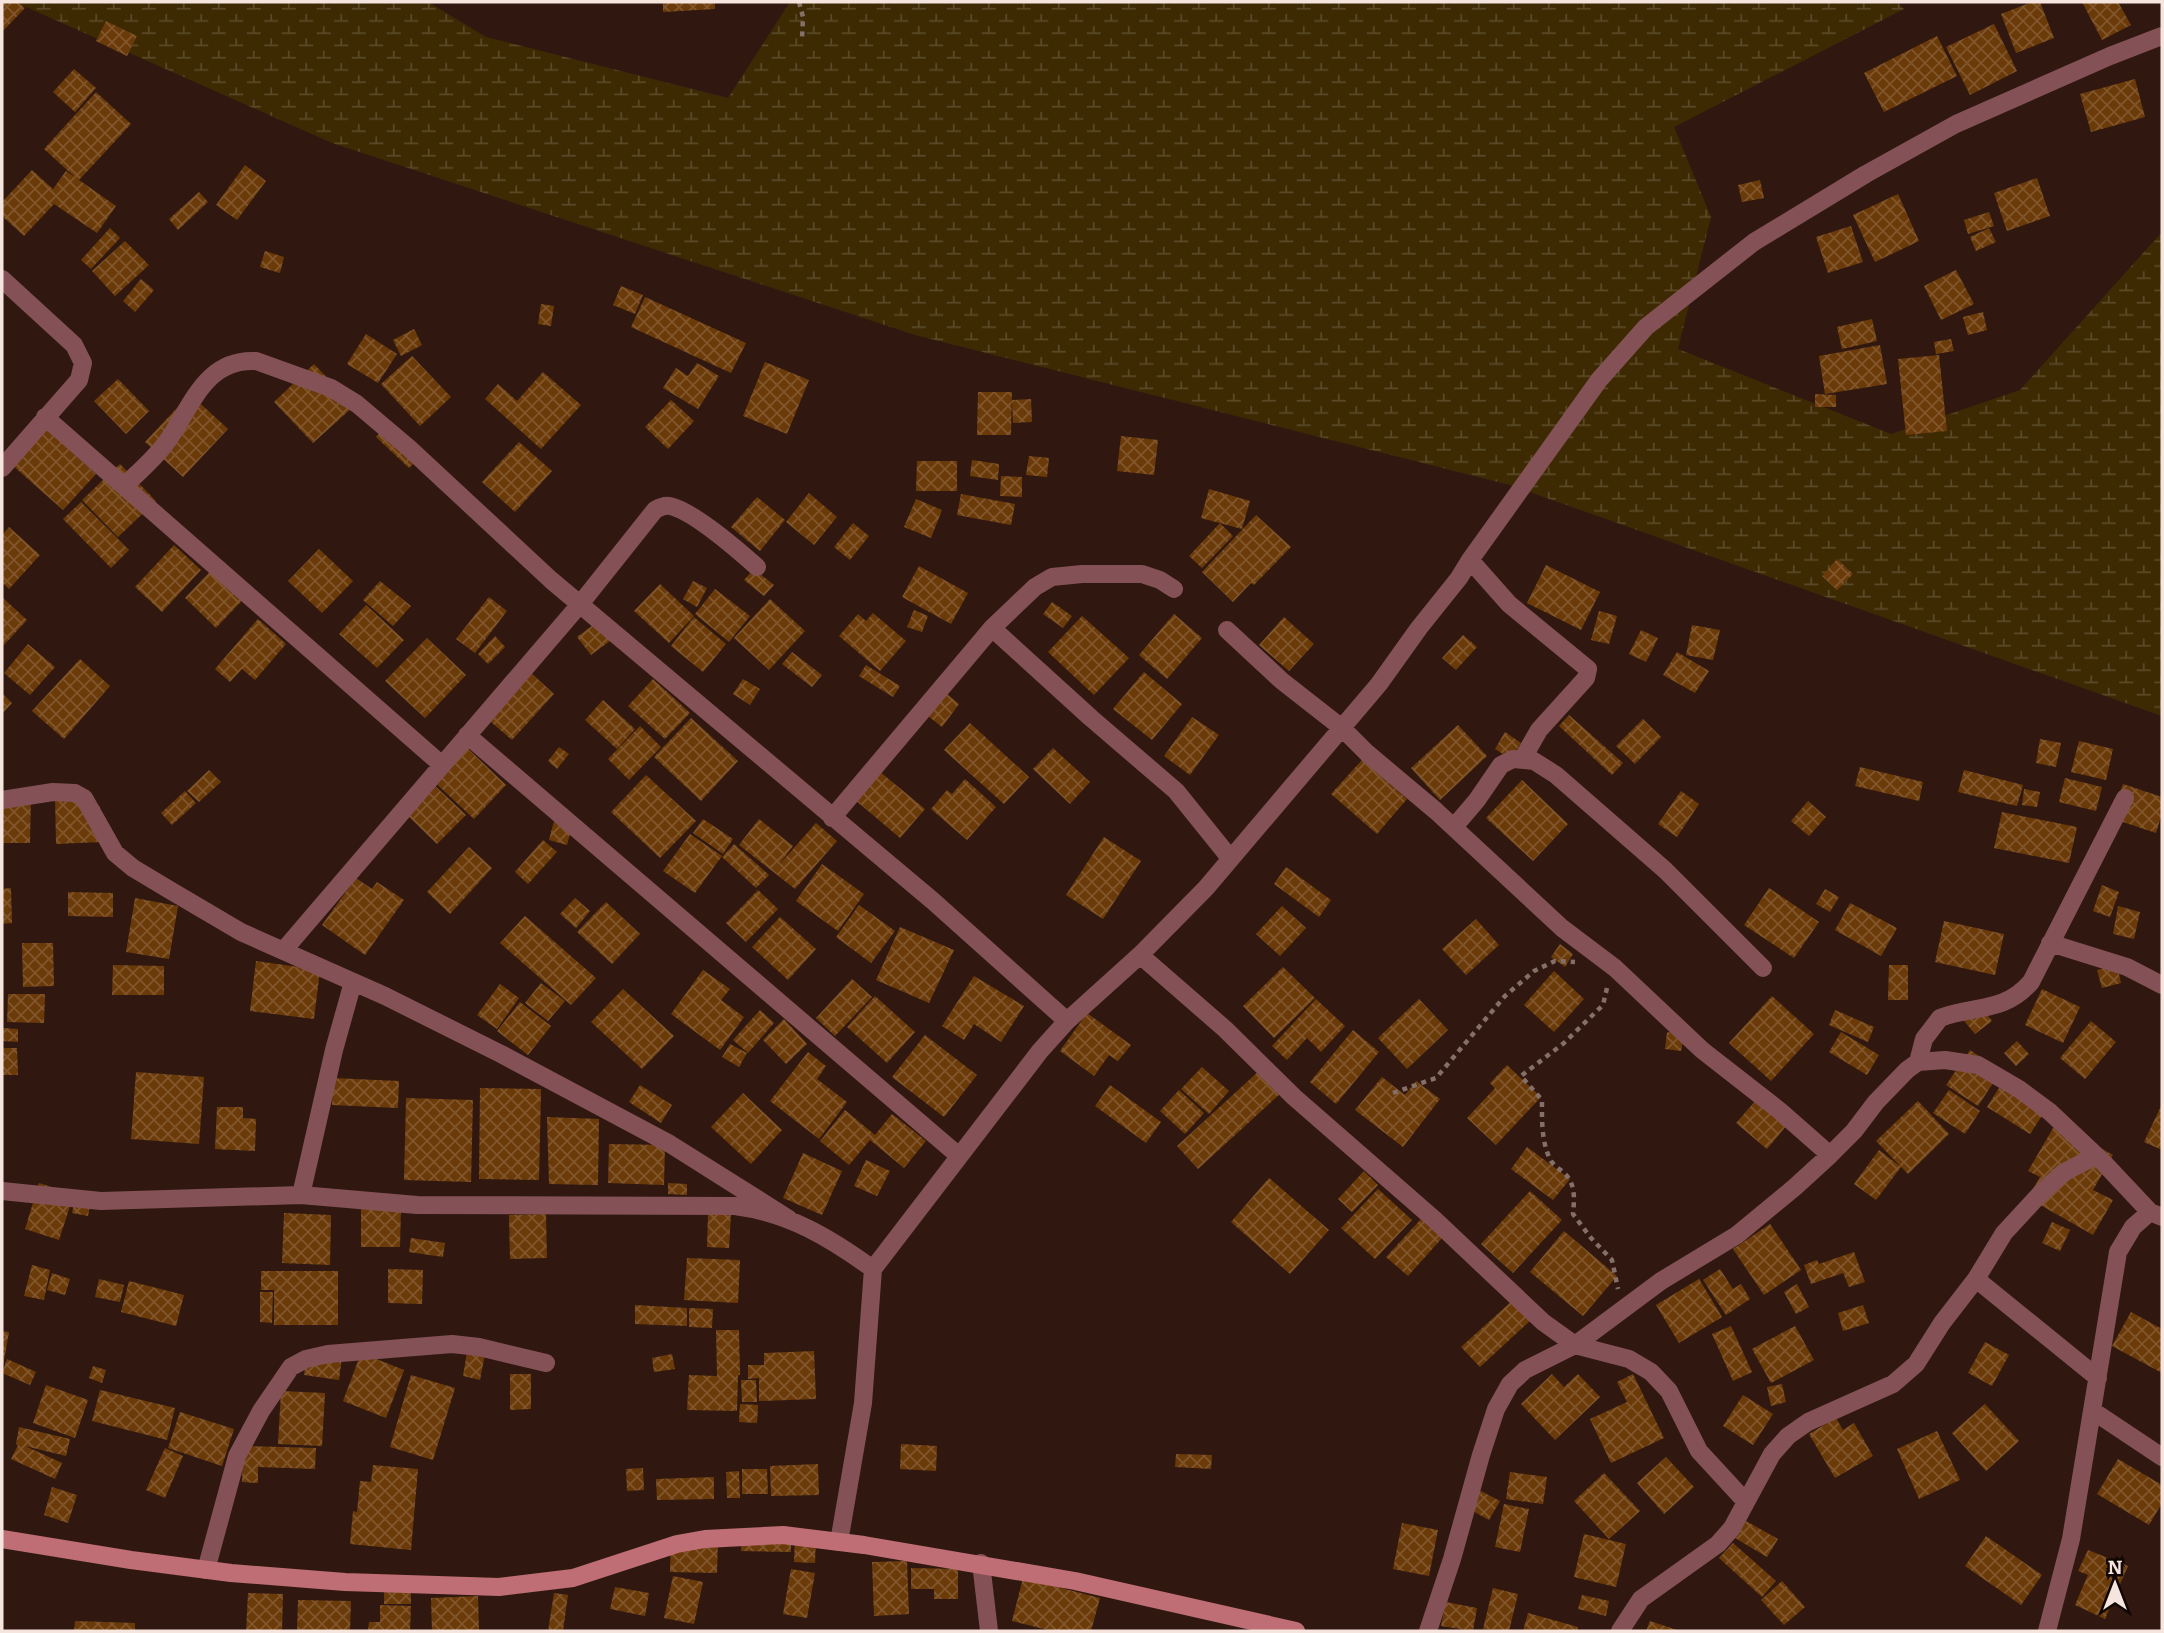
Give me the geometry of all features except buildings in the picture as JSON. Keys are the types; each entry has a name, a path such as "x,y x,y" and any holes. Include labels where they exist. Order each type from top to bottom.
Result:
{"street":[{"path":"839,1542 863,1403 873,1269 1040,1051 1067,1021 1140,955 1206,888 1379,684 1419,628 1460,578 1470,560 1599,380 1646,327 1754,242 1866,174 1956,124 2098,61 2162,36"},
{"path":"2,279 75,345 82,363 79,380 2,468"},
{"path":"125,485 168,440 193,396 228,364 244,360 256,361 331,388 357,404 409,448 551,580 933,901 1067,1021"},
{"path":"46,417 442,765"},
{"path":"283,951 581,603 654,510 670,506 679,510 720,535 757,567"},
{"path":"1470,560 1509,604 1588,669 1586,678 1539,730 1523,758"},
{"path":"832,818 992,628 1035,587 1052,578 1082,574 1142,574 1160,580 1174,589"},
{"path":"992,628 1176,791 1230,858"},
{"path":"1227,630 1282,681 1342,728 1454,827 1562,928 1615,968 1702,1050 1780,1111 1830,1155"},
{"path":"467,735 958,1156"},
{"path":"1454,827 1478,800 1501,765 1513,759 1534,761 1556,775 1610,821 1699,902 1763,968"},
{"path":"2,800 53,792 75,793 84,798 115,853 133,867 241,932 353,982 501,1054 670,1144 789,1219 832,1240 873,1269"},
{"path":"1918,1062 1924,1039 1940,1017 1992,1006 2019,995 2031,982 2125,798"},
{"path":"2050,943 2127,967 2162,985"},
{"path":"1140,955 1225,1029 1294,1097 1435,1220 1543,1322 1575,1345 1629,1359 1651,1371 1669,1391 1699,1451 1746,1502"},
{"path":"301,1195 334,1049 353,982"},
{"path":"1428,1631 1452,1559 1480,1455 1496,1409 1510,1384 1525,1370 1575,1345 1661,1281 1737,1234 1830,1155 1907,1070 1918,1062 1945,1060 1978,1065 2019,1089 2050,1112 2156,1215 2133,1227 2118,1252 2071,1539 2047,1631"},
{"path":"1620,1631 1641,1599 1718,1544 1732,1528 1772,1454 1788,1436 1808,1422 1893,1384 1916,1364 1942,1323 1976,1279 2004,1233 2063,1173 2095,1156"},
{"path":"2,1191 101,1201 301,1195 417,1205 735,1206 759,1209 789,1219"},
{"path":"1976,1279 2098,1378"},
{"path":"206,1570 237,1457 266,1402 291,1367 306,1359 328,1354 452,1344 479,1347 546,1363"},
{"path":"2094,1411 2162,1457"},
{"path":"2,1539 206,1570 345,1583 499,1587 573,1577 653,1551 705,1539 783,1535 981,1563 1075,1581 1296,1631"},
{"path":"981,1563 989,1631"}],"path":[{"path":"799,2 803,18 802,39"},
{"path":"1393,1093 1436,1078 1505,996 1534,971 1555,961 1581,962"},
{"path":"1608,984 1603,1004 1564,1043 1521,1076 1542,1100 1542,1128 1546,1147 1552,1163 1569,1178 1575,1198 1573,1214 1612,1260 1622,1311"}],"green space":[{"path":"15,2 428,2 486,37 728,98 790,2 1897,2 1904,9 1674,127 1711,217 1678,349 1891,434 2020,390 2162,232 2162,716 1510,485 915,335 332,143"}]}
